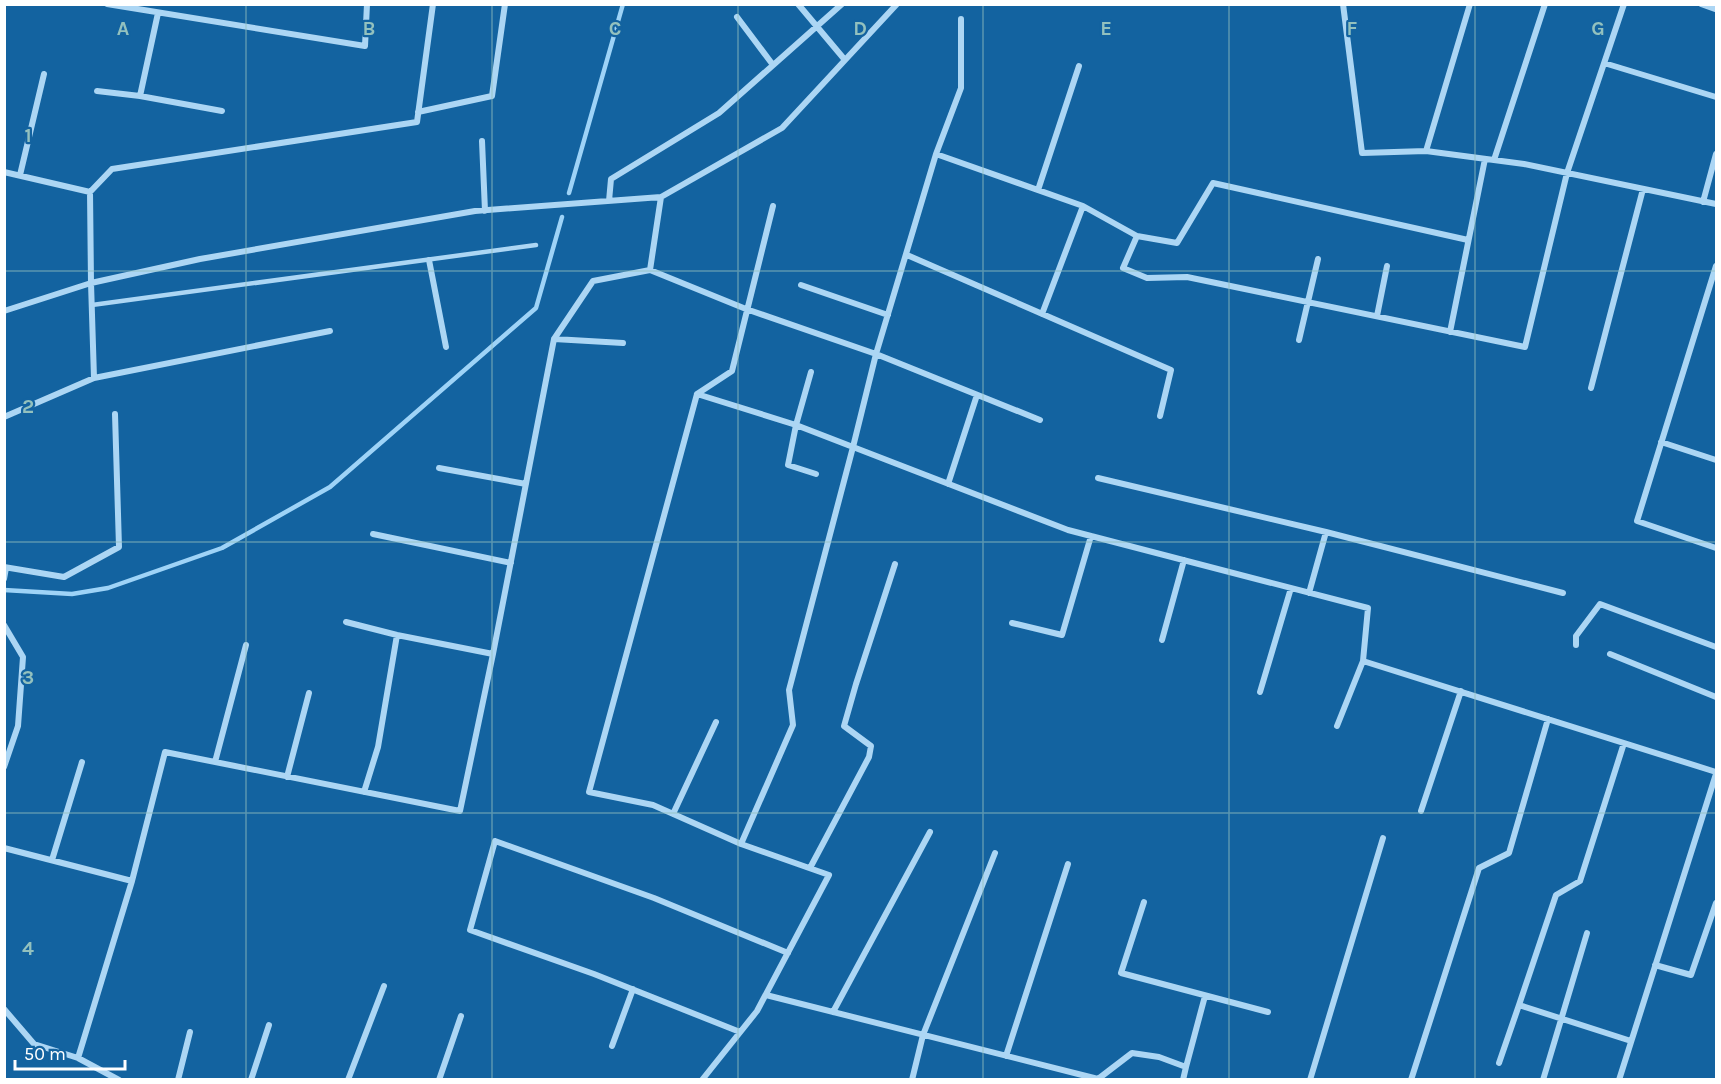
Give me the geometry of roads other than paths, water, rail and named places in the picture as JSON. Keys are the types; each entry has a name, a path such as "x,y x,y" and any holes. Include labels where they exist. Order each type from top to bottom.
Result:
{"street":[{"path":"107,4 365,46 367,4"},
{"path":"94,378 90,192 112,169 417,122 433,4"},
{"path":"418,112 492,96 505,4"},
{"path":"798,4 845,60"},
{"path":"609,201 610,179 719,113 842,4"},
{"path":"4,311 91,283 200,259 485,211 661,197 782,128 897,4"},
{"path":"1343,4 1362,153 1426,151 1524,164 1716,204"},
{"path":"1426,151 1470,4"},
{"path":"1494,160 1545,4"},
{"path":"1137,236 1123,268 1147,278 1187,277 1525,347 1567,173 1624,4"},
{"path":"1701,4 1715,9"},
{"path":"140,96 158,13"},
{"path":"737,17 773,65"},
{"path":"741,844 793,725 789,690 876,354 936,154 961,88 961,19"},
{"path":"1604,63 1716,98"},
{"path":"1038,190 1079,66"},
{"path":"20,175 44,74"},
{"path":"97,91 140,96 222,111"},
{"path":"482,141 485,211"},
{"path":"936,154 1083,206 1137,236 1177,243 1213,183 1468,240"},
{"path":"1703,202 1716,154"},
{"path":"1450,332 1485,159"},
{"path":"5,173 90,192"},
{"path":"1591,388 1643,189"},
{"path":"650,270 661,197"},
{"path":"702,1080 757,1011 829,875 741,844 653,805 589,792 697,394 732,372 773,206"},
{"path":"1042,314 1083,206"},
{"path":"907,255 1171,370 1160,416"},
{"path":"1299,340 1318,259"},
{"path":"429,260 446,346"},
{"path":"1377,316 1386,266"},
{"path":"1716,266 1637,521 1716,548"},
{"path":"78,1058 132,881 165,752 460,811 554,339 592,281 650,270 746,309 876,354 1040,420"},
{"path":"801,285 888,315"},
{"path":"4,417 94,378 330,331"},
{"path":"554,339 623,343"},
{"path":"811,372 796,425 788,465 816,474"},
{"path":"697,394 796,425 1068,530 1368,608 1363,661 1337,726"},
{"path":"948,484 977,395"},
{"path":"4,579 5,568 64,577 119,548 115,414"},
{"path":"1661,442 1716,460"},
{"path":"439,468 526,484"},
{"path":"1098,478 1326,532 1563,593"},
{"path":"1309,592 1326,532"},
{"path":"373,534 511,563"},
{"path":"1012,623 1062,635 1091,536"},
{"path":"1162,640 1184,560"},
{"path":"810,868 869,757 871,746 844,726 895,564"},
{"path":"1260,692 1291,588"},
{"path":"1576,645 1576,636 1600,604 1716,647"},
{"path":"346,622 397,635 493,654"},
{"path":"4,625 23,657 18,726 4,767"},
{"path":"364,792 378,747 397,635"},
{"path":"215,762 246,645"},
{"path":"1610,654 1716,697"},
{"path":"1363,661 1716,773 1619,1080"},
{"path":"1421,811 1461,692"},
{"path":"286,777 309,693"},
{"path":"1411,1080 1479,868 1509,853 1548,719"},
{"path":"673,814 716,722"},
{"path":"1498,1063 1556,895 1580,881 1624,743"},
{"path":"52,861 82,762"},
{"path":"833,1012 930,831"},
{"path":"1310,1080 1383,838"},
{"path":"740,1032 594,974 470,930 495,841 654,898 788,953"},
{"path":"4,848 132,881"},
{"path":"912,1080 922,1035 995,853"},
{"path":"1006,1056 1068,864"},
{"path":"1144,902 1120,973 1268,1012"},
{"path":"1655,965 1691,975 1716,903"},
{"path":"1543,1080 1587,933"},
{"path":"348,1080 384,986"},
{"path":"612,1046 633,989"},
{"path":"766,995 1098,1079 1132,1053 1159,1057 1186,1067"},
{"path":"1183,1080 1205,996"},
{"path":"1519,1005 1631,1041"},
{"path":"4,1009 34,1044 78,1058 119,1080"},
{"path":"439,1080 461,1016"},
{"path":"251,1080 269,1025"},
{"path":"178,1080 190,1032"}],"lane":[{"path":"92,305 536,245"}],"waterway":[{"path":"569,193 623,4"},
{"path":"4,590 72,594 108,588 222,548 330,487 536,308 562,217"}]}
